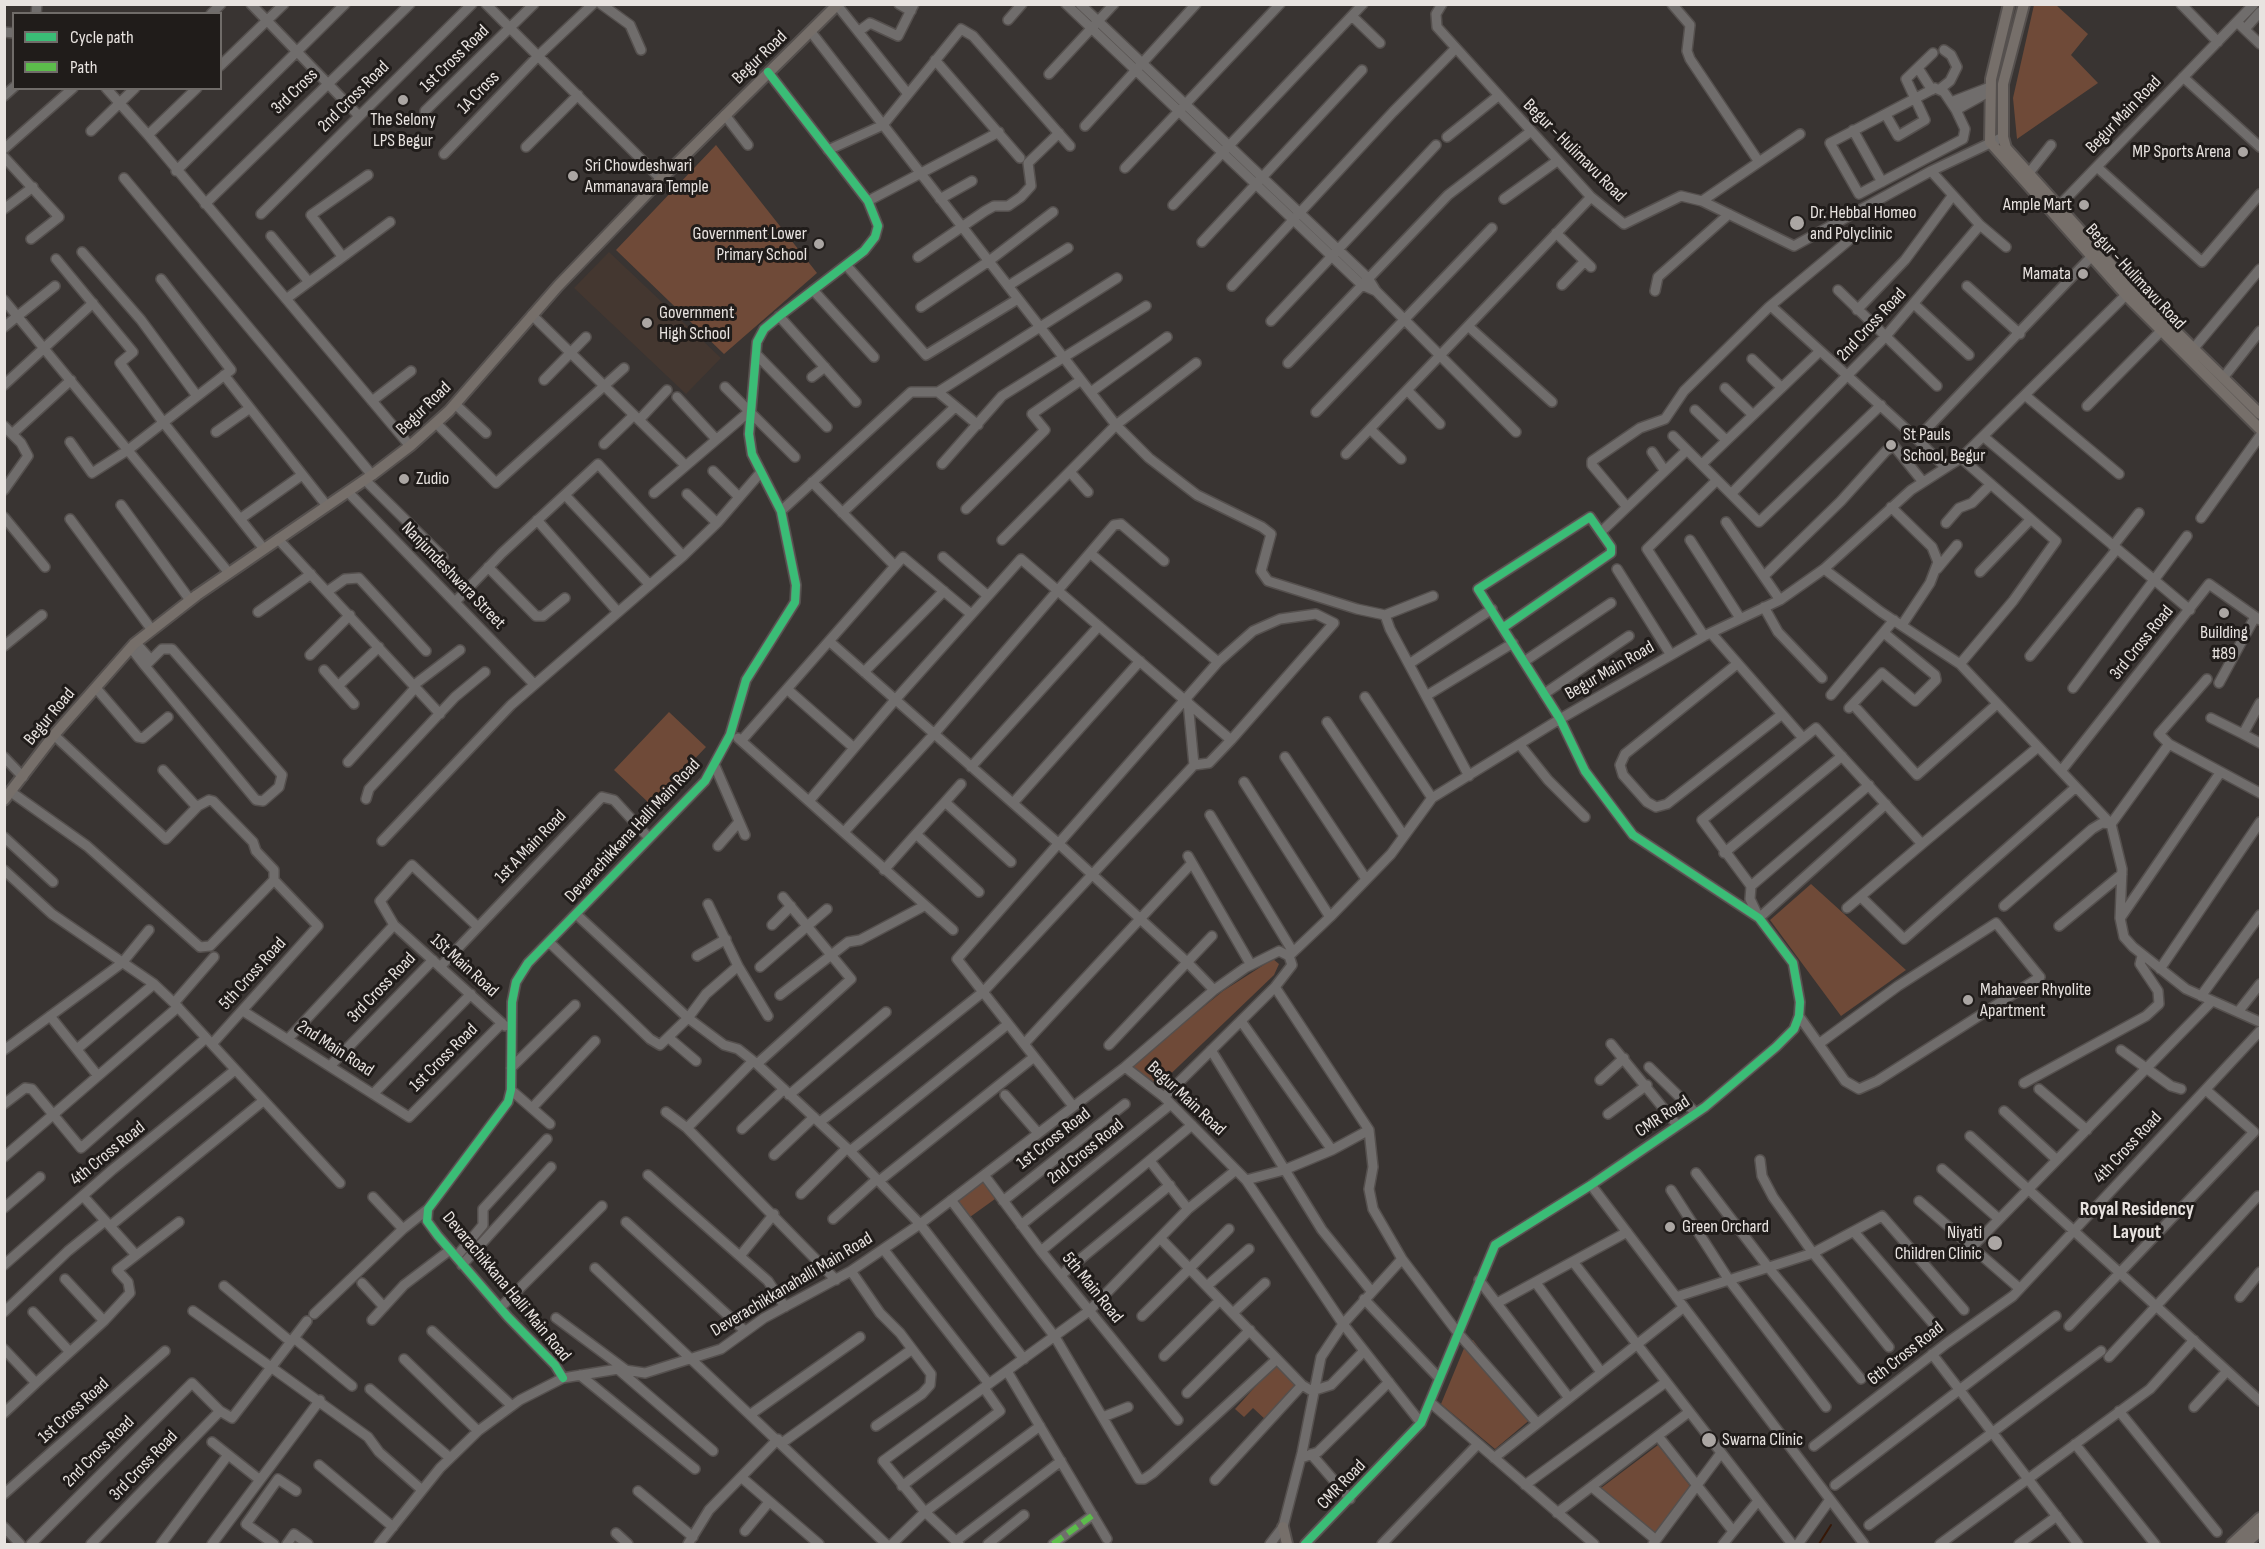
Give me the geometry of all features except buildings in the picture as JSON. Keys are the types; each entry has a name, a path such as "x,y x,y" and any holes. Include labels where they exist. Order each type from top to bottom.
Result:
{"main road":[{"name":"Begur Road","path":"8,796 54,735 133,646 190,600 369,477 411,446 436,423 532,315 661,179 838,5"},
{"path":"2056,209 2029,173 2006,148 2003,137 2003,84 2023,9 2009,8 1990,89 1990,142 2056,209 2095,254"},
{"name":"Begur - Hulimavu Road","path":"2095,254 2162,330 2260,429"},
{"name":"Begur - Hulimavu Road","path":"2129,292 2194,348 2260,414"},
{"path":"2232,1545 2251,1536 2260,1518"},
{"path":"1279,1545 1283,1527"},
{"path":"1283,1527 1287,1545"}],"street":[{"path":"251,4 358,115"},
{"path":"222,64 284,4"},
{"path":"176,171 345,4"},
{"name":"3rd Cross","path":"205,204 410,4"},
{"name":"2nd Cross Road","path":"261,214 472,4"},
{"path":"486,4 661,179"},
{"name":"1st Cross Road","path":"425,111 534,4"},
{"name":"1A Cross","path":"444,154 539,55 593,4"},
{"path":"601,4 630,25 641,50"},
{"path":"859,31 870,23 898,36 913,8 899,4"},
{"path":"1008,20 1022,4"},
{"path":"1066,4 1094,25 1335,252 1516,432"},
{"path":"1080,4 1094,25"},
{"path":"1049,74 1114,4"},
{"path":"1085,126 1196,4"},
{"path":"1173,205 1363,4"},
{"name":"Begur - Hulimavu Road","path":"1442,4 1436,14 1437,27 1591,197 1624,224 1681,196 1702,201 1794,246 1931,171 2003,137"},
{"path":"1672,4 1690,25 1687,51 1690,59 1759,162"},
{"path":"2181,4 2218,42"},
{"name":"Begur Main Road","path":"2056,209 2254,4"},
{"path":"838,5 908,94"},
{"path":"1125,168 1278,5"},
{"path":"2245,29 2260,12"},
{"path":"1352,16 1380,43"},
{"path":"2237,22 2260,44"},
{"path":"828,150 883,125 961,29 973,36 1070,146"},
{"path":"811,32 1116,425 1149,458 1197,495 1262,527 1271,534 1261,571 1268,581 1357,609 1385,615 1433,596"},
{"path":"1232,286 1456,48"},
{"path":"1917,68 1936,89 1953,106 1965,129 1963,139 1859,194 1830,143 1853,130 1886,115 1914,99 1936,89 1950,81 1957,67 1951,54 1944,50"},
{"path":"1886,115 1898,136 1925,120 1906,79 1933,53"},
{"path":"935,60 1020,158"},
{"path":"1202,242 1362,70"},
{"name":"Devarachikkana Halli Main Road","path":"563,1378 555,1365 500,1308 427,1221 428,1209 502,1112 511,1090 512,1002 516,982 528,963 692,795 715,766 730,735 746,680 795,602 796,585 781,511 752,454 749,434 757,342 764,329 779,316 864,251 874,237 878,226 868,201 768,72"},
{"path":"2183,78 2260,147"},
{"path":"1953,106 1990,89"},
{"path":"4,149 71,90"},
{"path":"108,90 411,446"},
{"path":"91,131 133,90"},
{"path":"148,135 195,90"},
{"path":"526,147 578,95"},
{"path":"1448,137 1498,96"},
{"path":"725,115 748,145"},
{"path":"1853,130 1882,182"},
{"path":"868,201 999,132"},
{"path":"1288,363 1448,195 1530,132"},
{"path":"918,257 985,211 994,206 1008,206 1021,197 1031,186 1028,163 1059,133"},
{"path":"1702,201 1800,134"},
{"path":"1271,321 1436,145"},
{"path":"2029,173 2051,146"},
{"path":"4,157 59,217 31,238"},
{"path":"1504,199 1557,161"},
{"path":"2097,167 2202,262 2260,194"},
{"path":"1931,171 1980,225 2006,247"},
{"path":"342,256 311,215 368,175"},
{"path":"124,178 369,477 443,557"},
{"path":"940,199 972,181"},
{"path":"4,208 33,188"},
{"path":"1857,310 1905,260 1953,195"},
{"path":"1346,454 1591,197"},
{"path":"921,307 989,261 1053,212"},
{"path":"1655,291 1658,277 1729,214"},
{"path":"286,299 390,222"},
{"name":"2nd Cross Road","path":"1731,494 1885,337 1980,225"},
{"path":"1316,411 1492,228"},
{"path":"1556,233 1588,264 1562,285"},
{"path":"271,236 309,282"},
{"path":"1627,507 1592,465 1592,461 1640,428 1665,419 1684,391 1772,307 1848,241"},
{"path":"1008,286 1068,248"},
{"path":"82,252 141,320 197,396"},
{"path":"1917,439 2095,254"},
{"path":"56,258 133,352 120,363 163,422 264,549"},
{"path":"846,265 926,355 1018,299"},
{"path":"2194,348 2260,269"},
{"path":"781,511 911,392 938,392 1117,278"},
{"path":"70,442 92,473 128,450 231,370 161,279"},
{"path":"4,327 55,286"},
{"path":"1967,286 2020,334"},
{"path":"813,290 874,357"},
{"path":"1838,290 1937,386"},
{"name":"Begur Main Road","path":"1291,954 1366,879 1404,836 1432,798 1560,719 1707,634 1780,600 1824,569 1891,507 1923,482 1961,458 2129,292"},
{"path":"4,300 229,573"},
{"path":"4,385 93,303"},
{"path":"1914,304 1969,355"},
{"path":"942,464 1002,396 1146,306"},
{"path":"1772,307 1881,405 1945,467"},
{"path":"532,315 684,464"},
{"path":"779,316 856,402"},
{"path":"1468,326 1552,402"},
{"path":"2087,406 2162,330"},
{"path":"2223,378 2260,331"},
{"path":"544,380 586,337"},
{"path":"1091,392 1167,337"},
{"path":"1702,464 1820,351"},
{"path":"756,354 826,427"},
{"path":"1752,359 1781,387"},
{"path":"1002,540 1116,425 1196,363"},
{"path":"812,378 825,367"},
{"path":"436,423 496,483 624,368"},
{"path":"372,401 411,371"},
{"path":"224,375 327,506"},
{"path":"12,434 71,380"},
{"path":"966,509 1045,430 1032,414 1081,380"},
{"path":"725,387 751,410 795,457"},
{"path":"1725,388 1753,415"},
{"path":"604,444 667,390"},
{"path":"1407,390 1440,424"},
{"path":"938,392 978,425"},
{"path":"2026,396 2119,474"},
{"path":"677,397 716,438"},
{"path":"455,404 486,433"},
{"path":"1673,436 1759,522 1881,405"},
{"path":"842,513 955,407"},
{"path":"216,432 250,408"},
{"path":"654,493 684,464 751,410"},
{"path":"1695,410 1726,440"},
{"path":"4,426 28,456 4,490"},
{"path":"1370,429 1401,459"},
{"path":"2200,518 2260,436"},
{"path":"1984,437 2190,610"},
{"path":"1764,576 1841,501 1886,451 1894,446 1923,482"},
{"path":"1602,531 1687,450"},
{"path":"1652,452 1665,471"},
{"path":"1960,664 2055,545 2053,537 1961,458"},
{"path":"455,602 537,520 598,465 684,556"},
{"path":"714,471 739,497"},
{"path":"382,841 534,684 684,556 717,523 761,472"},
{"path":"1070,472 1088,492"},
{"path":"240,519 302,475"},
{"path":"1717,480 1647,549 1707,634 1803,738"},
{"path":"812,482 895,567"},
{"path":"1946,523 1959,508 1972,504 1991,484"},
{"name":"Nanjundeshwara Street","path":"348,492 534,684"},
{"path":"687,494 717,523"},
{"path":"565,495 649,584"},
{"path":"121,505 190,600"},
{"path":"1831,695 1884,633 1898,623 1930,583 1936,569 1938,562 1932,547 1891,507"},
{"path":"2030,656 2115,548 2139,513"},
{"path":"4,517 45,567"},
{"path":"1504,627 1608,557 1612,550 1602,531 1590,517 1479,589 1560,719 1585,771 1633,835 1759,918"},
{"path":"70,519 152,630"},
{"path":"1980,572 2031,519"},
{"path":"537,520 618,612"},
{"path":"1726,522 1780,600"},
{"path":"844,832 934,734 1114,525 1121,524 1164,561"},
{"path":"2073,688 2187,536"},
{"path":"278,539 440,714"},
{"path":"1689,540 1740,618"},
{"path":"1936,569 1957,545"},
{"path":"1090,553 1218,662"},
{"path":"742,740 903,557 971,614"},
{"path":"943,557 988,596"},
{"path":"809,801 1021,558 1231,740"},
{"path":"489,567 536,616 543,616 565,598"},
{"path":"1617,569 1671,655"},
{"path":"1824,569 1898,623 1960,664 2112,824 2122,874 2120,918 2124,937 2142,956 2186,989 2260,1022"},
{"path":"258,612 311,574"},
{"path":"328,591 345,579 360,578 426,651"},
{"name":"3rd Cross Road","path":"2061,771 2209,584 2258,619"},
{"path":"864,672 944,591"},
{"path":"1524,661 1611,603"},
{"path":"1764,607 1778,632 1822,678"},
{"path":"1409,664 1492,609"},
{"path":"774,1155 982,992 1090,873 1194,765 1209,763 1231,740 1334,623 1316,614 1280,619 1253,631 1218,662 957,959 982,992 1073,1106"},
{"path":"4,646 42,615"},
{"path":"310,655 350,615"},
{"path":"1385,615 1469,776"},
{"path":"2219,683 2258,619"},
{"path":"971,766 1099,626"},
{"path":"1884,633 1935,675 1936,680 1915,701 1882,673 1853,709 1917,775 1997,704"},
{"path":"1544,694 1629,636"},
{"path":"829,641 1058,843 1188,963 1214,990"},
{"path":"1426,696 1513,643"},
{"path":"133,646 256,800 263,801 279,787 282,775 179,656 167,647 148,663"},
{"path":"338,686 379,647"},
{"path":"348,762 415,686 460,650"},
{"path":"1013,803 1140,661"},
{"path":"1737,664 1625,754 1620,765 1623,775 1647,802 1656,807 1667,804 1781,715"},
{"path":"324,670 354,704"},
{"path":"366,799 369,789 440,714 484,672"},
{"path":"2207,679 2159,734 2169,744 2260,794"},
{"path":"96,688 138,737 143,738 168,717"},
{"path":"786,689 854,748"},
{"path":"1365,697 1432,798"},
{"path":"1186,700 1194,765"},
{"path":"2243,734 2260,703"},
{"path":"2211,718 2260,743"},
{"path":"1328,722 1404,836"},
{"path":"1820,1043 1898,986 1996,923 2040,977 1896,1069 1859,1089 1845,1081 1799,1016 1800,1002 1793,963 1759,918 1750,899 1751,886 1724,853 1702,820 1816,728 1922,844"},
{"path":"8,796 100,857 200,947 210,946 274,880 274,870 256,851 254,842 213,801 209,800 198,806 166,838 54,735"},
{"path":"730,735 742,740 953,930"},
{"path":"2112,824 2169,744"},
{"path":"1520,745 1548,780 1585,817"},
{"path":"1847,908 2038,747"},
{"path":"1724,853 1842,756"},
{"path":"4,757 23,777"},
{"path":"1285,757 1366,879"},
{"path":"715,766 745,835"},
{"path":"163,770 198,806"},
{"path":"2120,918 2220,773"},
{"path":"1244,782 1330,917"},
{"path":"884,870 961,784"},
{"path":"1751,886 1869,785"},
{"path":"1861,897 1904,939 2076,787"},
{"name":"1st A Main Road","path":"440,967 602,797 615,800 650,838"},
{"path":"945,802 1011,862"},
{"path":"1759,918 1886,804"},
{"path":"1210,815 1291,954"},
{"path":"718,846 739,822"},
{"path":"2160,969 2260,822"},
{"path":"2004,906 2092,829 2102,823 2112,824"},
{"path":"916,834 979,892"},
{"path":"4,837 53,882"},
{"path":"1024,1044 1140,919 1190,860 1251,965"},
{"path":"288,1038 394,925 380,901 412,865 478,927"},
{"path":"4,870 52,914 154,984 340,1183"},
{"path":"2059,926 2122,874"},
{"name":"5th Cross Road","path":"52,1116 81,1148 243,1011 318,926 274,880"},
{"path":"687,1128 755,1063 850,979 783,897"},
{"path":"708,904 738,966 768,1016"},
{"path":"772,925 791,906"},
{"path":"780,996 848,942 860,940 924,906"},
{"path":"760,967 809,927 827,909"},
{"path":"576,914 688,1018 724,1045 738,1049 755,1063 848,1150 920,1224 1024,1359"},
{"path":"2202,996 2260,915"},
{"name":"1St Main Road","path":"394,925 511,1032"},
{"path":"4,1050 122,963 149,930"},
{"path":"1109,1045 1212,936"},
{"path":"697,956 726,939"},
{"path":"549,942 660,1045 688,1018 706,994 738,966"},
{"name":"Begur Main Road","path":"1291,954 1279,951 1251,965 1214,990 1125,1067 1168,1100 1246,1180 1343,1324 1421,1423"},
{"name":"Begur Main Road","path":"1275,987 1292,965 1291,954"},
{"path":"2024,1083 2146,1016 2159,1004 2158,991 2140,964 2142,956"},
{"path":"4,1157 176,1005 214,957"},
{"name":"3rd Cross Road","path":"330,1066 432,960"},
{"path":"76,1049 154,984"},
{"path":"2238,1012 2260,984"},
{"path":"1275,987 1369,1130 1373,1167 1369,1189 1373,1209 1402,1259 1458,1333 1537,1424"},
{"name":"2nd Cross Road","path":"1021,1225 1168,1100 1211,1050 1275,987"},
{"path":"374,1094 471,994"},
{"path":"1971,1248 2212,1001"},
{"path":"511,1068 575,1005"},
{"name":"2nd Main Road","path":"243,1011 409,1117"},
{"path":"742,1129 886,1012"},
{"path":"50,1016 98,1076"},
{"name":"CMR Road","path":"1305,1545 1421,1423 1490,1252 1501,1240 1592,1185 1696,1113 1776,1047 1794,1029 1799,1016"},
{"path":"1241,1021 1332,1150"},
{"name":"1st Cross Road","path":"409,1117 502,1023"},
{"path":"801,1194 848,1150 1008,1024"},
{"name":"4th Cross Road","path":"2019,1288 2260,1031"},
{"path":"669,1038 696,1061"},
{"path":"532,1108 595,1041"},
{"path":"1611,1044 1647,1085 1677,1125"},
{"path":"1211,1050 1322,1230 1372,1292"},
{"path":"2121,1050 2170,1086 2181,1089"},
{"path":"833,1219 878,1180 1034,1057"},
{"path":"1600,1080 1624,1058"},
{"name":"Deverachikkanahalli Main Road","path":"379,1545 450,1458 478,1431 512,1406 563,1378 622,1369 645,1373 721,1349 745,1331 837,1280 884,1250 1125,1067"},
{"path":"1649,1067 1696,1113"},
{"name":"4th Cross Road","path":"4,1265 235,1070"},
{"path":"1608,1114 1647,1085"},
{"path":"4,1104 25,1088 32,1089 52,1116"},
{"path":"2039,1089 2087,1130"},
{"path":"511,1090 550,1124"},
{"path":"2069,1326 2254,1132 2206,1090"},
{"path":"1005,1095 1038,1133"},
{"path":"4,1312 68,1251 107,1224 262,1101"},
{"name":"1st Cross Road","path":"1003,1201 1125,1104"},
{"path":"2004,1111 2057,1160"},
{"path":"666,1112 687,1128 837,1280"},
{"path":"1041,1251 1192,1125"},
{"path":"1246,1180 1284,1170 1332,1150 1369,1130"},
{"path":"1970,1136 2260,1401"},
{"path":"456,1257 483,1225 483,1209 487,1203 547,1139"},
{"path":"1760,1160 1762,1176 1773,1197 1813,1253 1889,1347"},
{"path":"1150,1161 1188,1209"},
{"path":"372,1320 404,1285 456,1257 551,1167"},
{"path":"1942,1169 2000,1219"},
{"path":"1061,1461 957,1543 925,1512 883,1461 1089,1311 1188,1209 1236,1170"},
{"path":"1696,1173 1768,1266 1861,1379"},
{"path":"648,1174 768,1281 785,1307"},
{"name":"5th Main Road","path":"984,1175 1041,1251 1178,1420"},
{"path":"4,1208 40,1177"},
{"path":"1061,1275 1170,1185"},
{"path":"1592,1185 1864,1545"},
{"path":"1671,1190 1729,1280 1826,1407"},
{"path":"83,1196 136,1255"},
{"path":"1869,1525 1994,1432 2105,1354 2155,1305 2258,1196"},
{"path":"373,1197 404,1229"},
{"path":"951,1200 1055,1337 1137,1476 1144,1479 1277,1359"},
{"path":"1919,1201 2019,1288"},
{"path":"500,1308 602,1206"},
{"path":"220,1411 232,1418 274,1368 311,1317 428,1209"},
{"path":"740,1256 774,1215"},
{"path":"1676,1297 1813,1253 1855,1233 1882,1216 1964,1310"},
{"path":"4,1413 104,1321 130,1293 128,1282 117,1270 179,1222"},
{"path":"626,1222 745,1331"},
{"path":"1142,1316 1229,1229"},
{"path":"1497,1304 1627,1232"},
{"path":"1855,1233 1936,1327"},
{"path":"1161,1239 1302,1385 1312,1391 1331,1385 1364,1351"},
{"path":"1207,1286 1249,1249"},
{"path":"884,1250 986,1386 1000,1411 902,1486"},
{"path":"1270,1545 1283,1527 1301,1458 1312,1391 1321,1357 1343,1324 1402,1259"},
{"path":"1574,1263 1792,1545"},
{"path":"595,1268 780,1441 886,1545"},
{"path":"851,1271 880,1313 900,1333 931,1374 930,1385 922,1394 876,1426"},
{"path":"2240,1298 2260,1272"},
{"path":"65,1279 104,1321"},
{"path":"1479,1280 1569,1398"},
{"path":"362,1283 384,1307"},
{"path":"1233,1313 1265,1283"},
{"path":"1536,1283 1601,1372"},
{"path":"224,1286 352,1386"},
{"name":"6th Cross Road","path":"1814,1446 2019,1288"},
{"path":"1364,1299 1439,1378"},
{"path":"1164,1356 1220,1300"},
{"path":"1494,1458 1684,1307"},
{"path":"194,1311 320,1400 368,1437 379,1452 422,1490"},
{"path":"33,1312 70,1352"},
{"path":"1835,1485 1961,1391 2056,1316"},
{"path":"556,1318 622,1369 713,1451"},
{"path":"1187,1393 1250,1330"},
{"path":"432,1331 512,1406"},
{"path":"751,1414 860,1337"},
{"path":"1940,1545 2150,1389 2194,1340"},
{"path":"4,1349 36,1383"},
{"path":"638,1491 690,1541 709,1510 780,1441 911,1350"},
{"name":"1st Cross Road","path":"4,1494 165,1351"},
{"path":"1932,1354 1994,1432 2078,1545"},
{"path":"404,1359 478,1431"},
{"path":"1007,1371 1107,1539"},
{"path":"2194,1407 2227,1371"},
{"path":"580,1375 695,1469"},
{"path":"1301,1458 1318,1452 1389,1382"},
{"path":"1525,1485 1666,1382"},
{"name":"2nd Cross Road","path":"31,1545 192,1383 220,1411"},
{"path":"1215,1480 1302,1385"},
{"path":"370,1389 450,1458"},
{"path":"212,1545 320,1400"},
{"path":"1431,1403 1594,1545"},
{"path":"1103,1417 1128,1407"},
{"name":"3rd Cross Road","path":"91,1545 220,1411"},
{"path":"2119,1411 2217,1532"},
{"path":"1557,1513 1689,1412"},
{"path":"892,1545 925,1512 1040,1426"},
{"path":"1658,1436 1733,1531"},
{"path":"212,1442 260,1480"},
{"path":"1382,1545 1478,1444"},
{"path":"2075,1444 2155,1545"},
{"path":"1592,1486 1655,1542 1721,1453"},
{"path":"1311,1454 1350,1499"},
{"path":"161,1545 228,1455"},
{"path":"319,1465 393,1527"},
{"path":"741,1477 819,1545"},
{"path":"274,1545 246,1524 278,1479 296,1491"},
{"path":"1723,1545 1758,1501"},
{"path":"1798,1545 1829,1501"},
{"path":"745,1531 769,1502"},
{"path":"988,1545 1024,1515"},
{"path":"1053,1545 1093,1515"},
{"path":"2019,1545 2056,1516"},
{"path":"4,1527 20,1545"},
{"path":"616,1533 628,1545"},
{"path":"287,1545 294,1534 308,1545"}],"shaded area":[{"path":"2034,5 2056,5 2088,34 2071,55 2098,83 2017,139 2013,98"},
{"path":"716,145 817,273 724,354 616,250"},
{"name":"Government High School","path":"609,252 721,358 686,394 574,288"},
{"path":"669,712 706,747 651,805 614,770"},
{"path":"1811,884 1906,970 1841,1016 1770,920"},
{"path":"1273,959 1279,964 1274,975 1157,1087 1131,1066 1223,991"},
{"path":"983,1182 995,1199 970,1217 958,1201"},
{"path":"1473,1340 1532,1418 1495,1449 1441,1404 1467,1341"},
{"path":"1275,1365 1299,1387 1267,1421 1253,1408 1244,1417 1235,1409"},
{"path":"1658,1445 1690,1486 1655,1534 1601,1488"}],"waterway":[{"path":"1819,1544 1831,1525"}],"marked path":[{"path":"1053,1544 1093,1515"}],"cycle path":[{"path":"563,1378 555,1365 508,1317 438,1236 427,1221 428,1209 508,1102 511,1090 512,1002 516,982 528,963 705,781 730,735 746,680 795,602 796,585 781,511 752,454 749,434 757,342 764,329 864,251 875,237 878,226 868,201 768,72"},
{"path":"1305,1544 1421,1423 1495,1245 1591,1185 1705,1107 1776,1047 1794,1029 1799,1016 1800,1002 1793,963 1759,918 1633,835 1585,771 1560,719 1478,589 1590,517 1611,547 1611,553 1504,627"}],"place":[{"name":"The Selony LPS Begur","path":"403,100"},
{"name":"MP Sports Arena","path":"2243,152"},
{"name":"Sri Chowdeshwari Ammanavara Temple","path":"573,176"},
{"name":"Ample Mart","path":"2084,205"},
{"name":"Dr. Hebbal Homeo and Polyclinic","path":"1797,223"},
{"name":"Government Lower Primary School","path":"819,244"},
{"name":"Mamata","path":"2083,274"},
{"name":"Government High School","path":"647,323"},
{"name":"St Pauls School, Begur","path":"1891,445"},
{"name":"Zudio","path":"404,479"},
{"name":"Building #89","path":"2224,613"},
{"name":"Mahaveer Rhyolite Apartment","path":"1968,1000"},
{"name":"Green Orchard","path":"1670,1227"},
{"name":"Niyati Children Clinic","path":"1995,1243"},
{"name":"Swarna Clinic","path":"1709,1440"}],"district":[{"name":"Royal Residency Layout","path":"2137,1222"}]}
